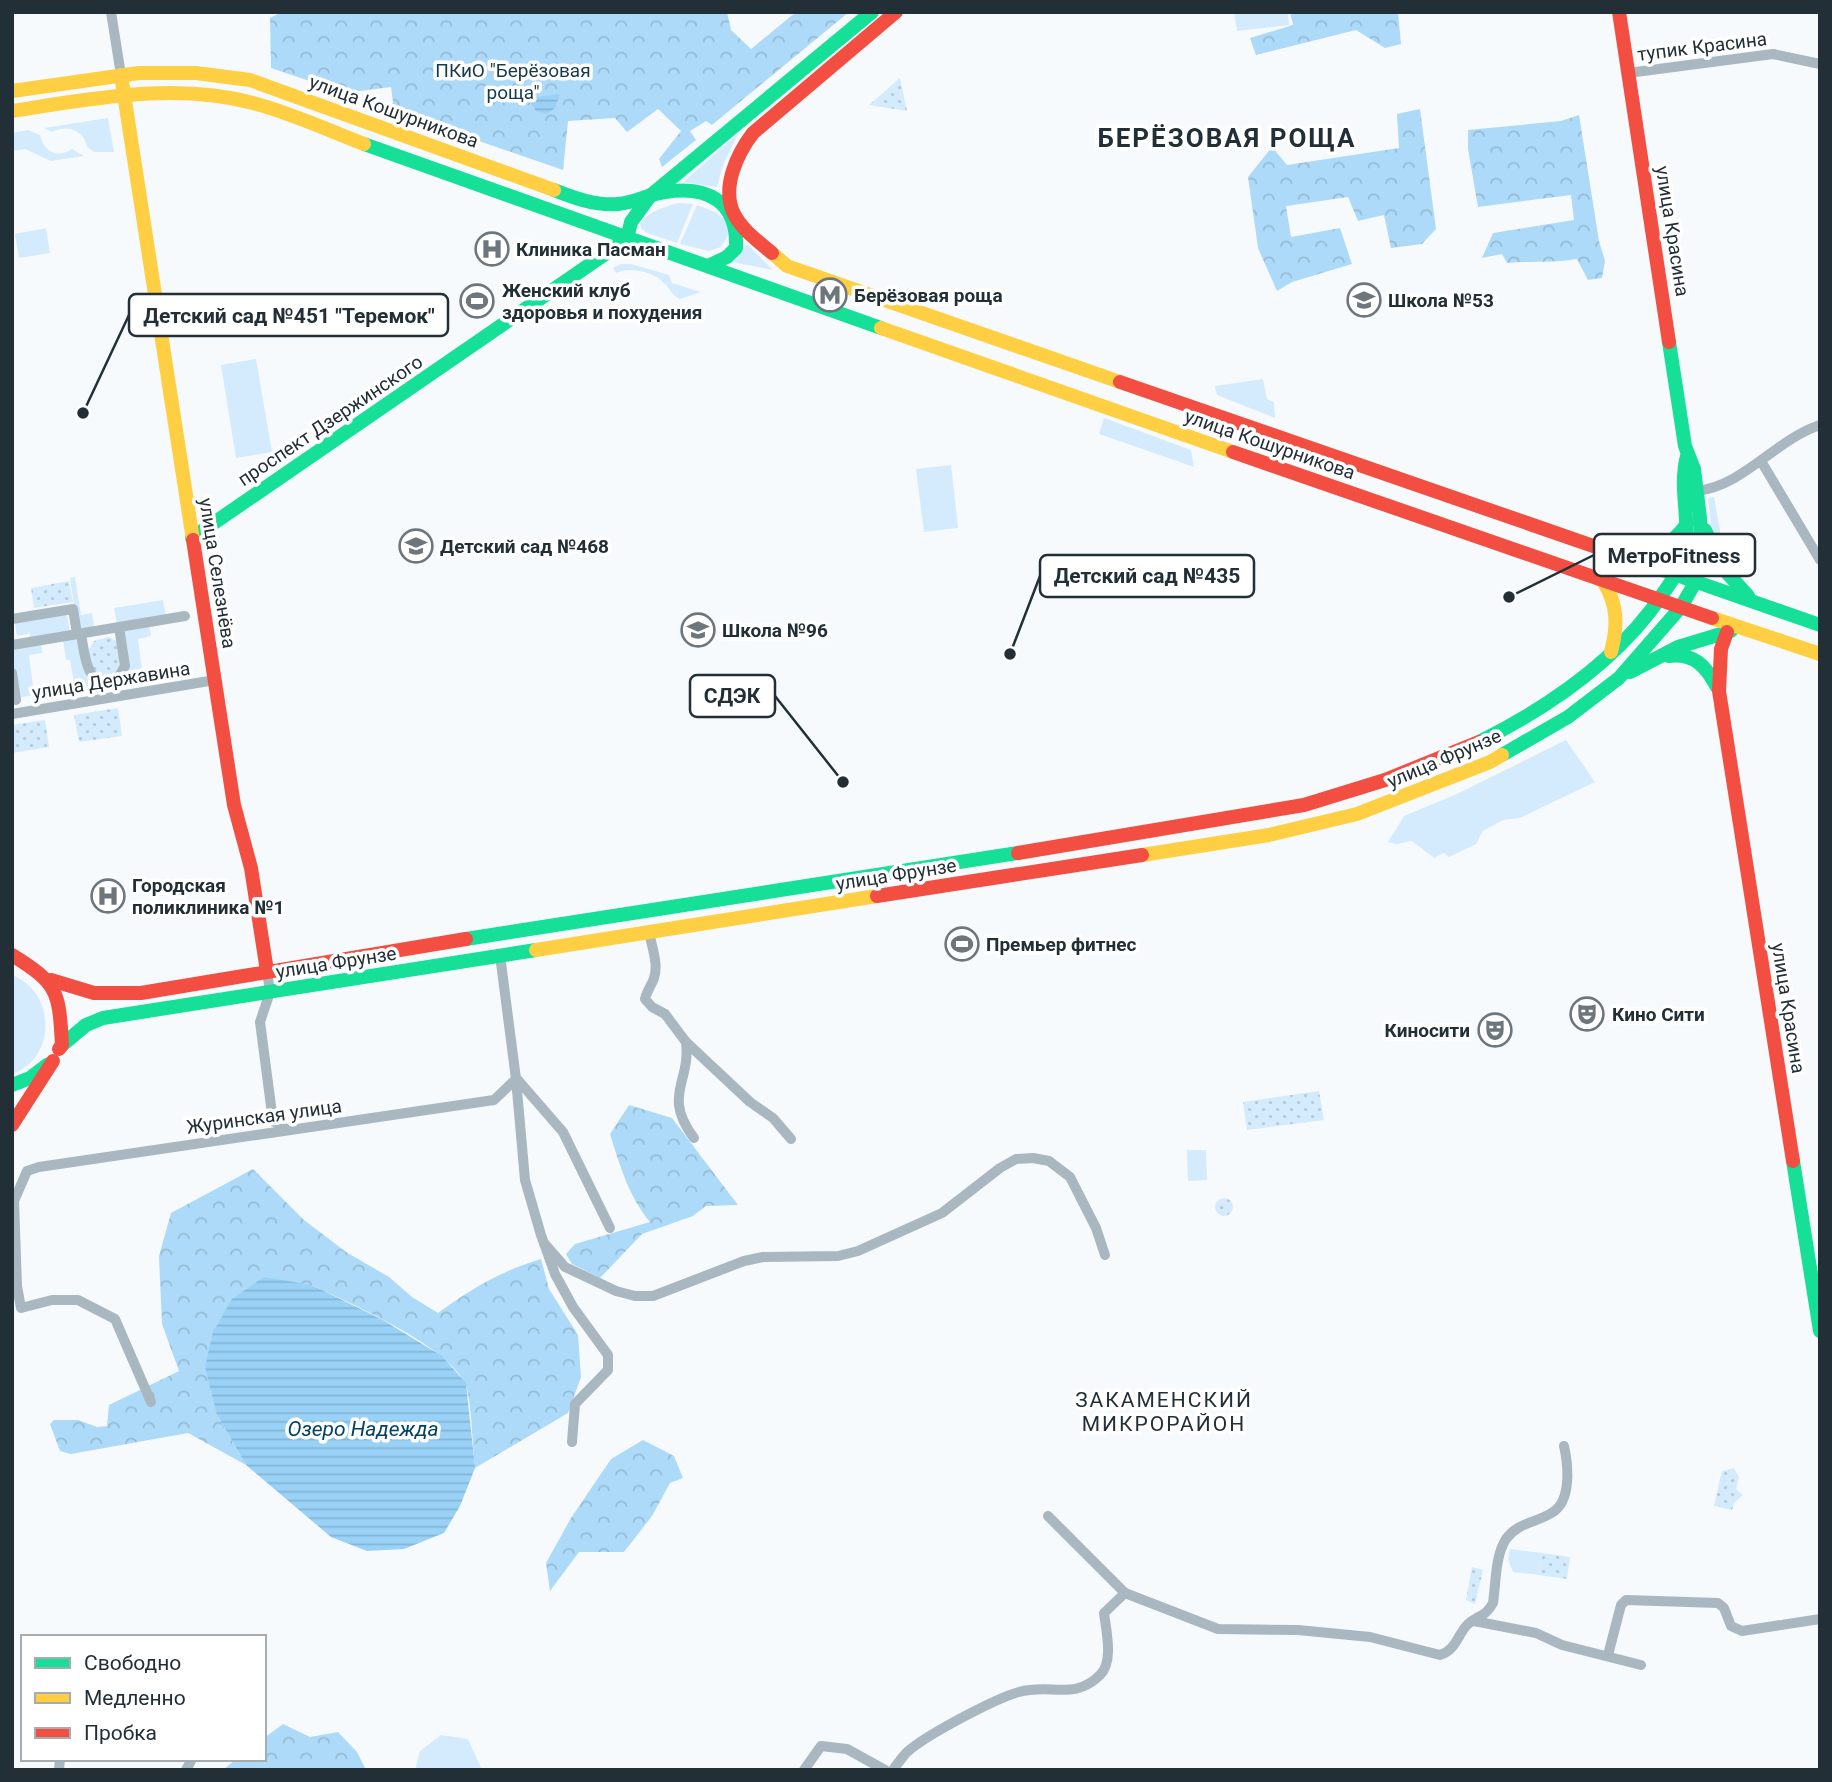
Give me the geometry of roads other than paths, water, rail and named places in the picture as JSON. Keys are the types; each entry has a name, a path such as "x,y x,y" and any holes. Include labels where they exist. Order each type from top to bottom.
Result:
{"main road":[{"path":"12,111 124,95 188,94 252,103 627,239 631,222 650,195 872,12"},
{"path":"708,266 727,257 736,248 737,224 733,213 732,172 745,142 896,12"},
{"name":"улица Красина","path":"1619,12 1687,456 1693,469 1697,491 1686,556 1677,574"},
{"name":"улица Кошурникова","path":"12,91 121,75 196,72 250,80 597,203 619,205 671,191 699,193 718,200 747,231 787,266 797,270 1820,625"},
{"name":"улица Селезнёва","path":"121,75 234,805 251,868 267,971"},
{"name":"улица Кошурникова","path":"627,239 1603,581 1820,654"},
{"name":"проспект Дзержинского","path":"192,538 627,239"},
{"name":"улица Красина","path":"1687,456 1682,469 1701,548 1696,581"},
{"path":"1622,555 1641,557 1661,550 1694,521 1730,581 1754,601"},
{"name":"улица Фрунзе","path":"12,955 51,980 80,992 106,996 141,993 1002,856 1263,812 1352,792 1478,743 1521,720 1579,681 1611,654 1677,574"},
{"path":"1603,581 1613,595 1618,615 1611,654"},
{"name":"улица Фрунзе","path":"62,1045 86,1025 103,1018 1269,835 1357,814 1490,762 1568,717 1619,678 1681,607 1696,581"},
{"path":"1619,678 1678,647 1727,632 1752,630"},
{"name":"улица Красина","path":"1727,632 1721,649 1719,691 1820,1331"},
{"name":"улица Красина","path":"1657,658 1685,655 1701,662 1709,670 1719,691"},
{"path":"1002,856 1006,877"},
{"path":"906,871 910,892"},
{"path":"12,1125 62,1045 62,1015 59,998 51,980"},
{"path":"12,1084 30,1077 53,1061"}],"street":[{"name":"улица Селезнёва","path":"111,12 121,75"},
{"name":"тупик Красина","path":"1629,73 1773,54 1820,64"},
{"path":"1697,491 1738,477 1788,440 1820,425"},
{"path":"1761,461 1820,560"},
{"path":"12,619 73,609 89,671 99,680 118,678 125,666 119,627"},
{"path":"12,645 185,616"},
{"path":"12,673 16,700"},
{"name":"улица Державина","path":"12,714 215,680"},
{"path":"649,931 655,977 645,999 652,1007 665,1014 686,1042 750,1102 773,1118 791,1139"},
{"path":"500,955 516,1079 525,1180 555,1273 573,1307 608,1355 608,1370 575,1404 572,1443"},
{"name":"улица Селезнёва","path":"267,971 270,992 260,1023 261,1035 273,1121 288,1130"},
{"path":"686,1042 688,1057 678,1087 679,1106 682,1121 694,1138"},
{"path":"516,1079 564,1132 610,1228"},
{"name":"Журинская улица","path":"151,1402 115,1319 78,1300 52,1300 20,1308 14,1201 27,1171 39,1167 494,1100 516,1079"},
{"path":"544,1243 565,1267 616,1291 635,1296 653,1296 763,1256 838,1256 858,1251 942,1213 1000,1168 1016,1159 1033,1158 1049,1161 1070,1177 1096,1228 1105,1255"},
{"path":"1048,1516 1125,1593 1218,1629 1298,1630 1370,1637 1445,1654 1466,1626 1482,1618 1493,1603 1499,1556 1505,1541 1516,1528 1558,1508 1565,1491 1567,1476 1568,1462 1564,1446"},
{"path":"893,1770 907,1752 938,1732 1018,1692 1042,1688 1077,1691 1102,1674 1108,1657 1104,1613 1125,1593"},
{"path":"1608,1655 1621,1605 1626,1600 1718,1603 1724,1608 1731,1626 1742,1631 1820,1619"},
{"path":"1474,1620 1536,1633 1562,1645 1641,1665"},
{"path":"804,1770 821,1746 847,1749 885,1770"}],"water":[{"path":"560,94 555,108 547,114 536,111 528,98"},
{"name":"Озеро Надежда","path":"264,1277 312,1285 383,1320 442,1356 466,1383 475,1468 460,1506 444,1533 404,1549 367,1551 331,1537 246,1465 217,1415 205,1367 213,1332 232,1299"}],"place":[{"name":"Клиника Пасман","path":"492,249"},
{"name":"Берёзовая роща","path":"830,295"},
{"name":"Школа №53","path":"1364,300"},
{"name":"Женский клуб здоровья и похудения","path":"477,301"},
{"name":"Детский сад №451 \"Теремок\"","path":"83,413"},
{"name":"Детский сад №468","path":"416,546"},
{"name":"МетроFitness","path":"1509,597"},
{"name":"Школа №96","path":"698,630"},
{"name":"Детский сад №435","path":"1010,654"},
{"name":"СДЭК","path":"843,782"},
{"name":"Городская поликлиника №1","path":"108,896"},
{"name":"Премьер фитнес","path":"962,944"},
{"name":"Кино Сити","path":"1587,1014"},
{"name":"Киносити","path":"1495,1030"}],"district":[{"name":"БЕРЁЗОВАЯ РОЩА","path":"1227,138"},
{"name":"ЗАКАМЕНСКИЙ МИКРОРАЙОН","path":"1164,1412"}],"park label":[{"name":"ПКиО \"Берёзовая роща\"","path":"513,81"}]}
